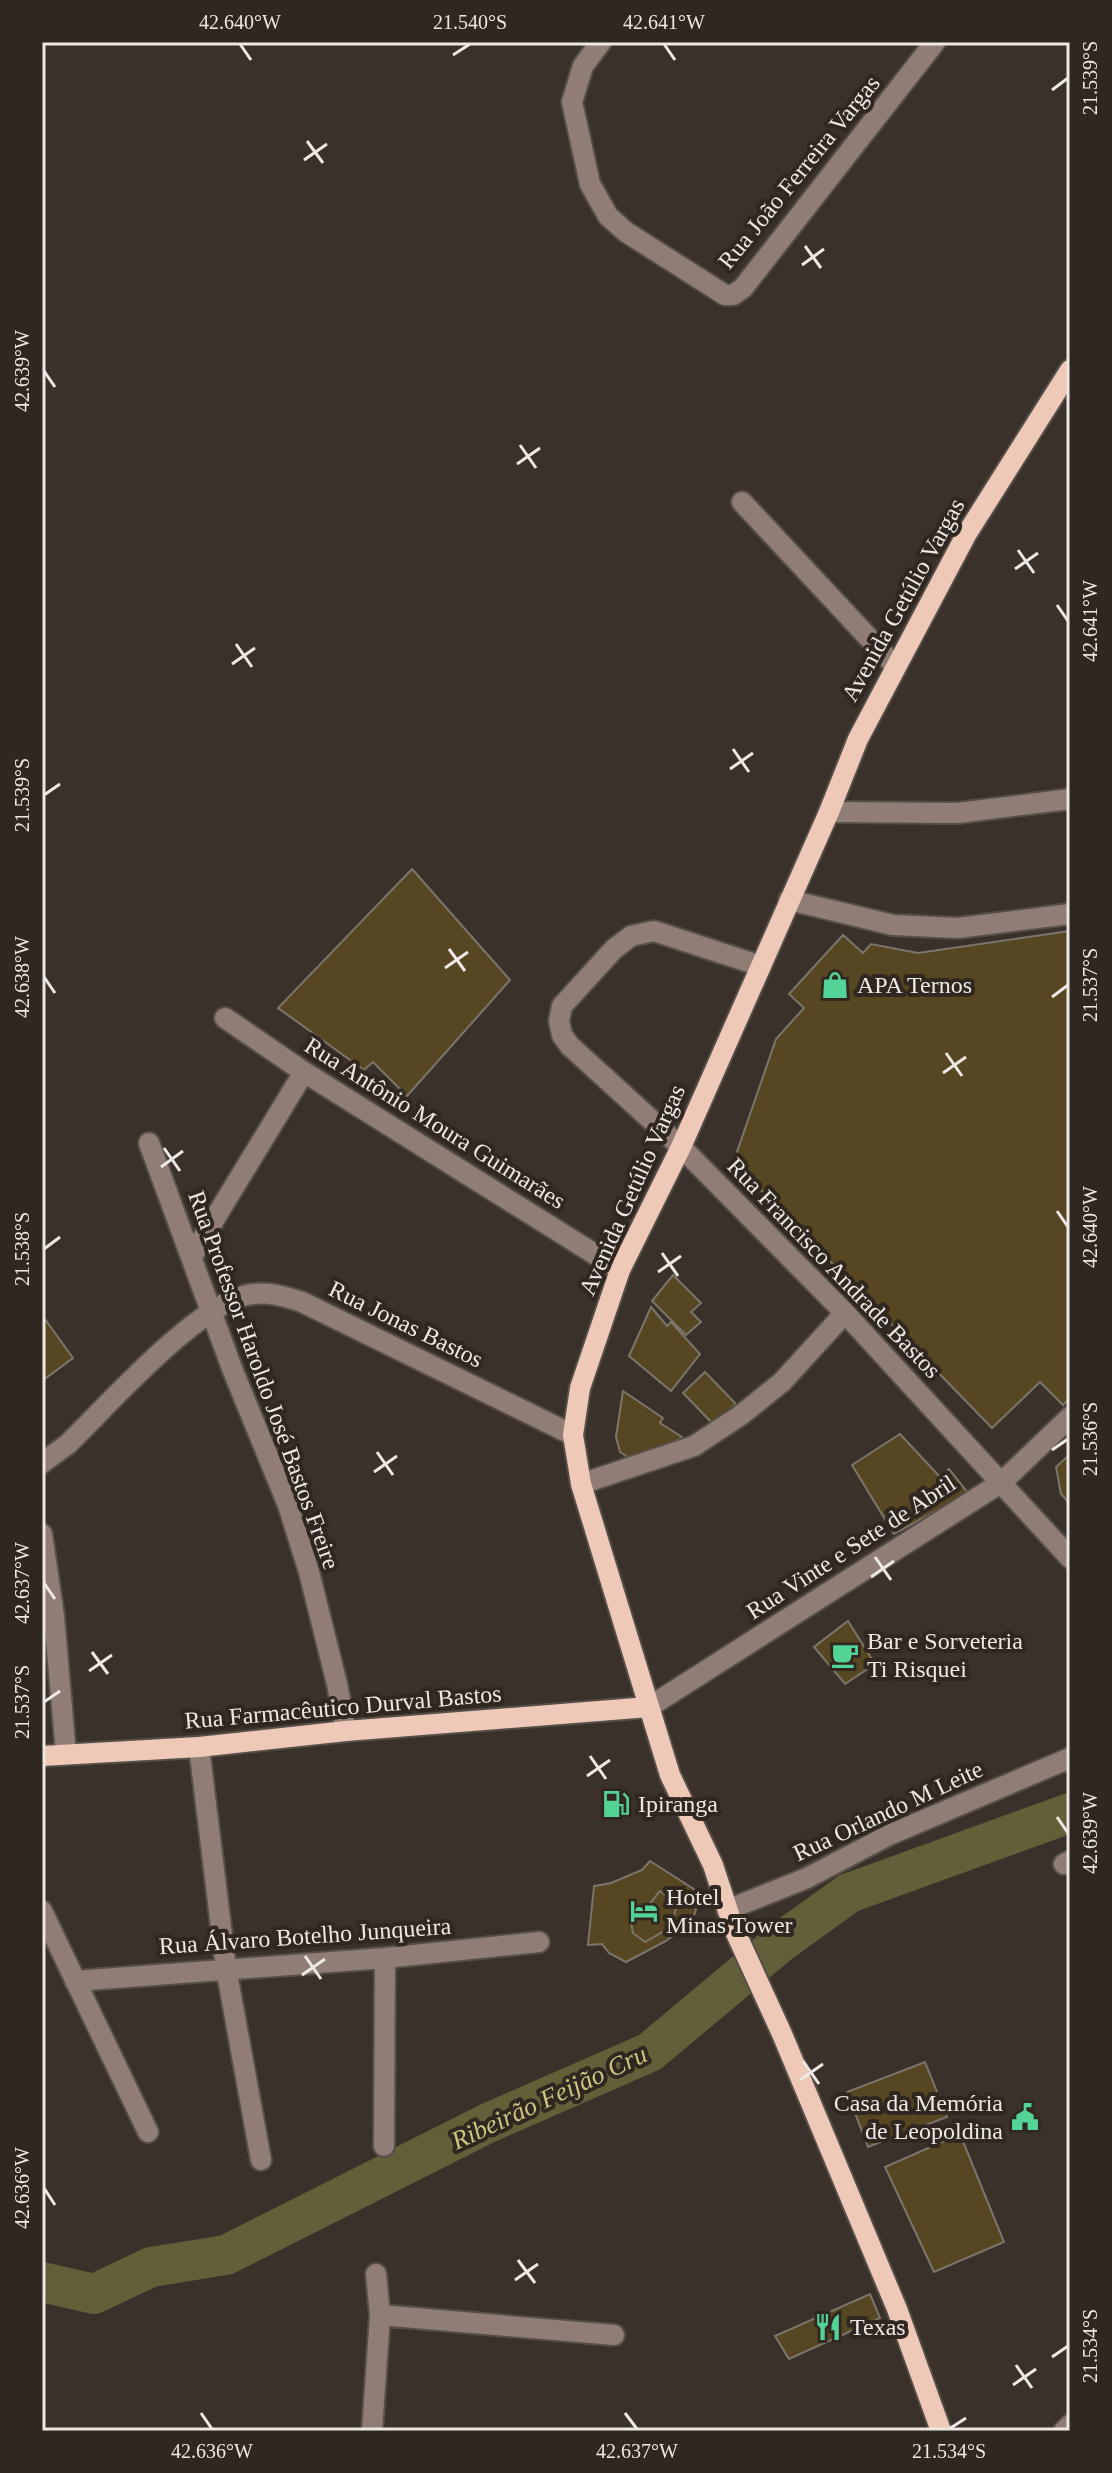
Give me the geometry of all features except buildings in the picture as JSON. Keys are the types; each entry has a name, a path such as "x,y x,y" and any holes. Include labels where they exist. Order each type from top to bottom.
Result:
{"main road":[{"name":"Avenida Getúlio Vargas","path":"941,2431 897,2309 782,2034 730,1920 713,1865 670,1775 581,1484 573,1435 580,1388 620,1270 681,1147 829,812 858,739 966,535 1070,370"},
{"name":"Rua Farmacêutico Durval Bastos","path":"42,1756 199,1747 346,1731 649,1707"}],"street":[{"name":"Rua João Ferreira Vargas","path":"601,42 583,66 572,102 590,184 608,216 626,232 725,295 733,295 743,288 935,42"},
{"path":"742,502 895,666"},
{"path":"829,812 958,813 1070,799"},
{"path":"789,900 893,925 958,928 1070,914"},
{"name":"Rua Francisco Andrade Bastos","path":"761,966 654,931 631,936 614,949 562,1006 559,1021 562,1035 570,1046 681,1147 845,1313 1070,1558"},
{"name":"Rua Antônio Moura Guimarães","path":"225,1018 304,1072 620,1270"},
{"path":"192,1256 304,1072"},
{"name":"Rua Professor Haroldo José Bastos Freire","path":"149,1143 233,1371 288,1505 305,1558 346,1731"},
{"name":"Rua Jonas Bastos","path":"211,1310 247,1295 278,1294 302,1302 573,1435"},
{"path":"42,1463 68,1444 211,1310"},
{"path":"581,1484 694,1446 741,1415 782,1382 845,1313"},
{"name":"Rua Vinte e Sete de Abril","path":"649,1707 1002,1482 1070,1417"},
{"path":"42,1534 54,1616 66,1754"},
{"path":"199,1747 226,1968 261,2160"},
{"name":"Rua Orlando M Leite","path":"730,1920 889,1835 1070,1758"},
{"path":"42,1911 148,2132"},
{"name":"Rua Álvaro Botelho Junqueira","path":"75,1981 385,1958 539,1942"},
{"path":"384,2146 385,1958"},
{"path":"372,2431 380,2315 376,2274"},
{"path":"380,2315 614,2335"},
{"path":"1064,2431 1070,2425"}],"waterway":[{"name":"Ribeirão Feijão Cru","path":"42,2282 94,2294 151,2267 226,2255 488,2123 650,2052 781,1942 849,1893 1070,1813"}],"place":[{"name":"APA Ternos","path":"835,985"},
{"name":"Bar e Sorveteria Ti Risquei","path":"845,1655"},
{"name":"Ipiranga","path":"616,1804"},
{"name":"Hotel Minas Tower","path":"644,1911"},
{"name":"Casa da Memória de Leopoldina","path":"1025,2117"},
{"name":"Texas","path":"828,2327"}]}
